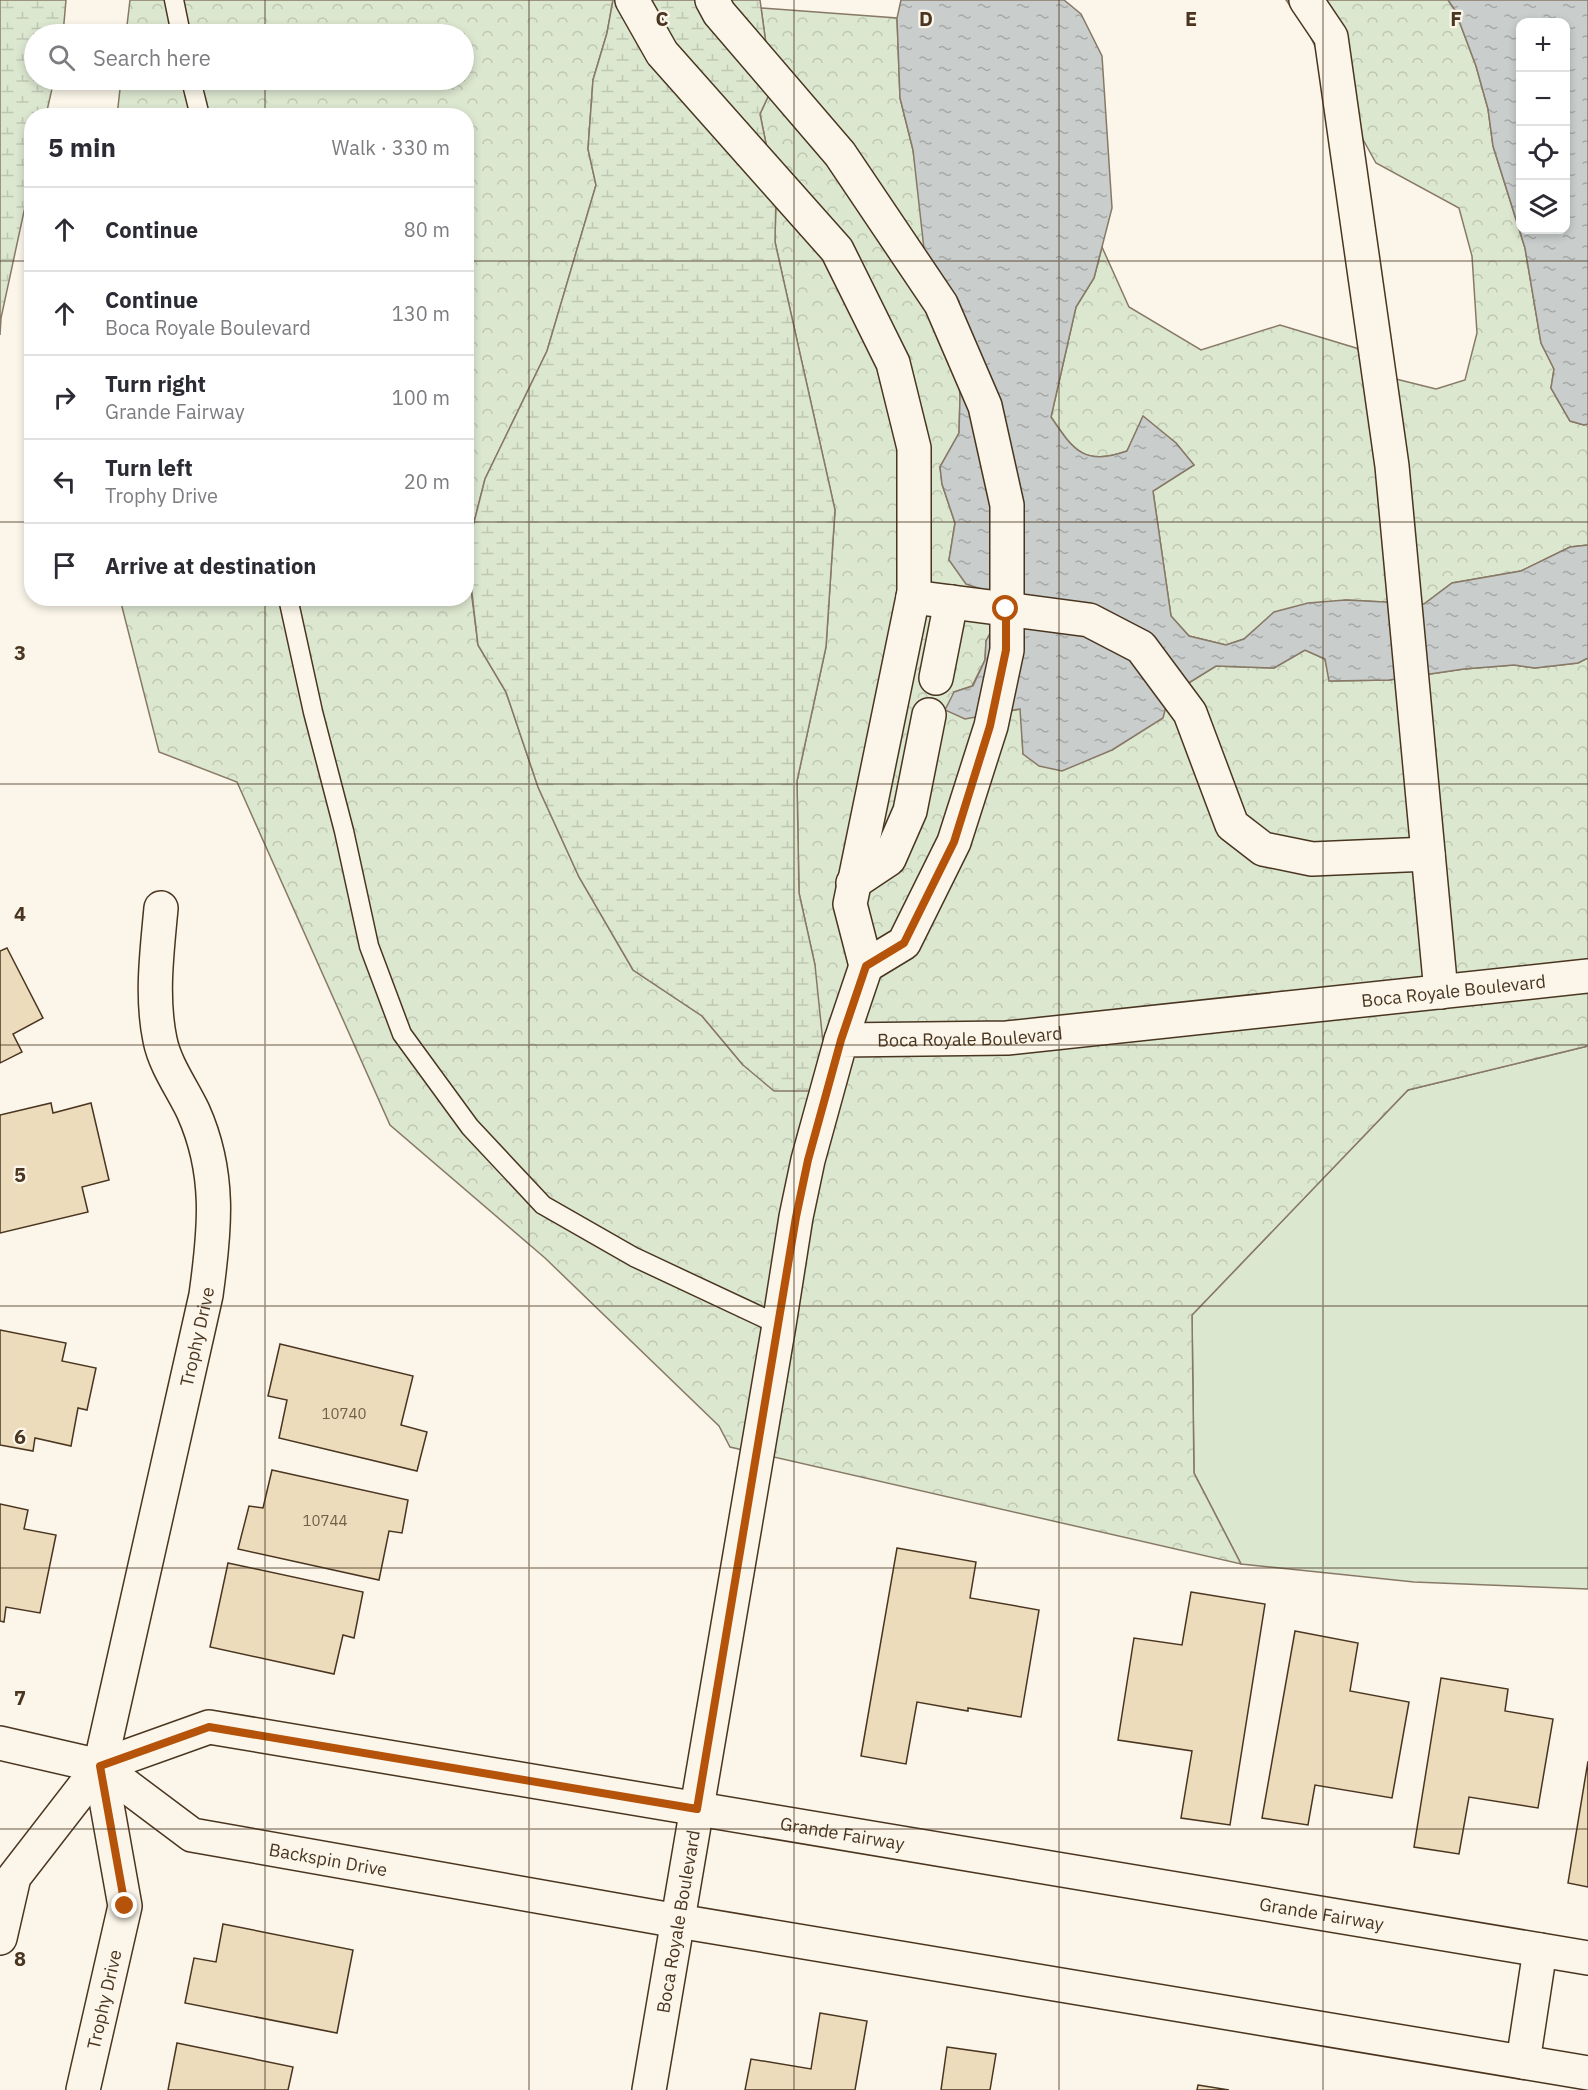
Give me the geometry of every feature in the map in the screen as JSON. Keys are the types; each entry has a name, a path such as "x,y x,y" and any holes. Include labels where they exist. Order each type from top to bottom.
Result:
{"street":[{"path":"632,0 662,53 837,250 893,363 914,448 913,597 853,883 850,904 866,966 841,1040"},
{"path":"712,0 719,13 840,154 941,304 985,406 1007,505 1006,650 993,715 954,842 904,943 866,966"},
{"path":"1306,0 1331,36 1392,466 1441,992"},
{"path":"913,597 1089,620 1141,647 1190,713 1232,825 1263,849 1312,859 1428,854"},
{"path":"936,678 951,602"},
{"path":"853,883 889,859 910,811 929,715"},
{"path":"910,811 960,819"},
{"name":"Trophy Drive","path":"83,2090 125,1906 100,1766 206,1295 215,1221 213,1182 207,1149 193,1112 160,1044 155,979 161,908"},
{"name":"Boca Royale Boulevard","path":"649,2090 798,1206 841,1040 1007,1038 1588,976"},
{"name":"Grande Fairway","path":"100,1766 209,1727 1588,1958"},
{"name":"Backspin Drive","path":"0,1743 100,1766 192,1835 678,1920"},
{"name":"Trophy Drive","path":"0,1938 14,1877 100,1766"},
{"path":"678,1920 1588,2073"},
{"path":"1523,2062 1540,1950"}],"lane":[{"path":"174,0 179,24"},
{"path":"194,90 198,108"},
{"path":"290,606 369,946 402,1034 470,1127 543,1205 634,1257 779,1324"}],"green space":[{"path":"0,0 66,0 64,24 24,24 24,90 52,90 48,108 24,108 24,211 1,318 0,335"},
{"path":"130,0 613,0 607,33 593,80 588,149 596,185 547,351 485,479 474,522 474,108 118,108 120,90 474,90 474,24 127,24"},
{"path":"613,0 760,0 772,88 760,114 776,193 775,242 835,510 826,647 797,781 799,893 815,965 823,1043 815,1091 774,1091 743,1065 702,1016 633,970 579,877 538,787 506,692 478,645 473,606 474,522 485,479 547,351 596,185 588,149 593,80 607,33"},
{"path":"1286,0 1448,0 1455,10 1476,66 1488,109 1493,146 1516,219 1516,234 1521,234 1525,248 1541,343 1554,369 1551,388 1570,421 1588,424 1588,545 1570,547 1521,571 1452,583 1424,604 1345,600 1259,626 1244,639 1226,645 1189,636 1171,616 1153,491 1194,465 1176,443 1143,417 1127,451 1100,457 1090,456 1074,447 1051,417 1076,307 1094,278 1102,247 1129,307 1201,350 1280,325 1356,348 1396,379 1436,389 1465,380 1477,333 1472,256 1459,208 1376,163 1307,30"},
{"path":"761,8 897,18 900,98 913,150 932,281 959,300 959,433 940,467 942,484 955,523 949,560 994,593 998,619 986,641 985,660 972,686 954,692 989,714 1021,709 1023,754 1112,750 1162,718 1169,695 1216,666 1274,668 1305,650 1325,659 1330,681 1389,680 1464,669 1514,665 1535,668 1578,663 1588,658 1588,1046 1408,1090 1192,1315 1194,1473 1241,1564 730,1447 719,1426 545,1258 390,1125 237,782 159,752 122,606 473,606 478,645 506,692 538,787 579,877 633,970 702,1016 743,1065 815,965 799,893 797,781 826,647 835,510 775,242 776,193 760,114 772,88"},
{"path":"1588,1046 1588,1589 1414,1582 1241,1564 1194,1473 1192,1315 1408,1090"}],"water":[{"path":"901,0 1064,0 1081,14 1102,56 1112,208 1094,278 1076,307 1051,417 1074,447 1090,456 1100,457 1127,451 1143,416 1176,443 1194,465 1153,491 1171,616 1189,636 1226,645 1244,639 1274,612 1308,603 1345,600 1424,604 1452,583 1521,571 1570,547 1588,545 1588,658 1578,663 1535,668 1514,665 1464,669 1389,680 1329,681 1325,659 1305,650 1274,668 1216,666 1169,695 1163,718 1112,750 1062,771 1039,766 1023,754 1020,709 965,719 945,710 954,692 973,686 985,660 986,641 998,619 994,593 966,584 949,560 955,523 942,484 940,467 959,433 959,301 932,281 926,267 913,150 900,98 897,18"},
{"path":"1448,0 1588,0 1588,424 1570,421 1551,388 1554,369 1541,343 1521,234 1570,234 1570,18 1516,18 1516,219 1493,146 1488,109 1476,66 1455,10"}],"building":[{"path":"7,948 43,1018 13,1034 22,1052 0,1063 0,951"},
{"path":"51,1103 53,1113 91,1103 109,1180 82,1187 88,1212 0,1233 0,1115"},
{"path":"0,1330 66,1343 62,1361 96,1368 87,1410 78,1408 71,1446 35,1438 33,1451 0,1445"},
{"path":"280,1344 413,1376 401,1425 427,1432 417,1471 279,1438 287,1400 268,1396"},
{"path":"272,1470 408,1500 402,1533 389,1531 379,1580 238,1549 249,1506 263,1508"},
{"path":"0,1504 28,1510 24,1529 56,1535 40,1613 6,1607 4,1622 0,1621"},
{"path":"897,1548 976,1562 970,1598 1039,1610 1021,1717 917,1702 906,1764 861,1756"},
{"path":"228,1563 363,1592 354,1638 343,1635 334,1674 210,1647"},
{"path":"1191,1592 1265,1604 1230,1825 1181,1818 1192,1751 1118,1740 1134,1638 1182,1645"},
{"path":"1295,1631 1358,1643 1350,1691 1409,1702 1392,1798 1315,1785 1308,1825 1262,1818"},
{"path":"1441,1678 1508,1689 1505,1711 1553,1719 1538,1808 1469,1797 1459,1854 1414,1847"},
{"path":"1588,1761 1588,1887 1568,1883"},
{"path":"223,1924 353,1950 337,2033 185,2003 194,1958 216,1962"},
{"path":"820,2013 867,2021 855,2090 745,2090 751,2059 811,2069"},
{"path":"177,2043 293,2067 288,2090 168,2090"},
{"path":"947,2047 996,2054 990,2090 941,2090"},
{"path":"1198,2085 1229,2090 1197,2090"}],"route":[{"path":"125,1906 100,1766 209,1727 697,1809 796,1217 808,1160 841,1040 866,966 904,943 954,842 990,726 1006,650 1006,609"}]}
